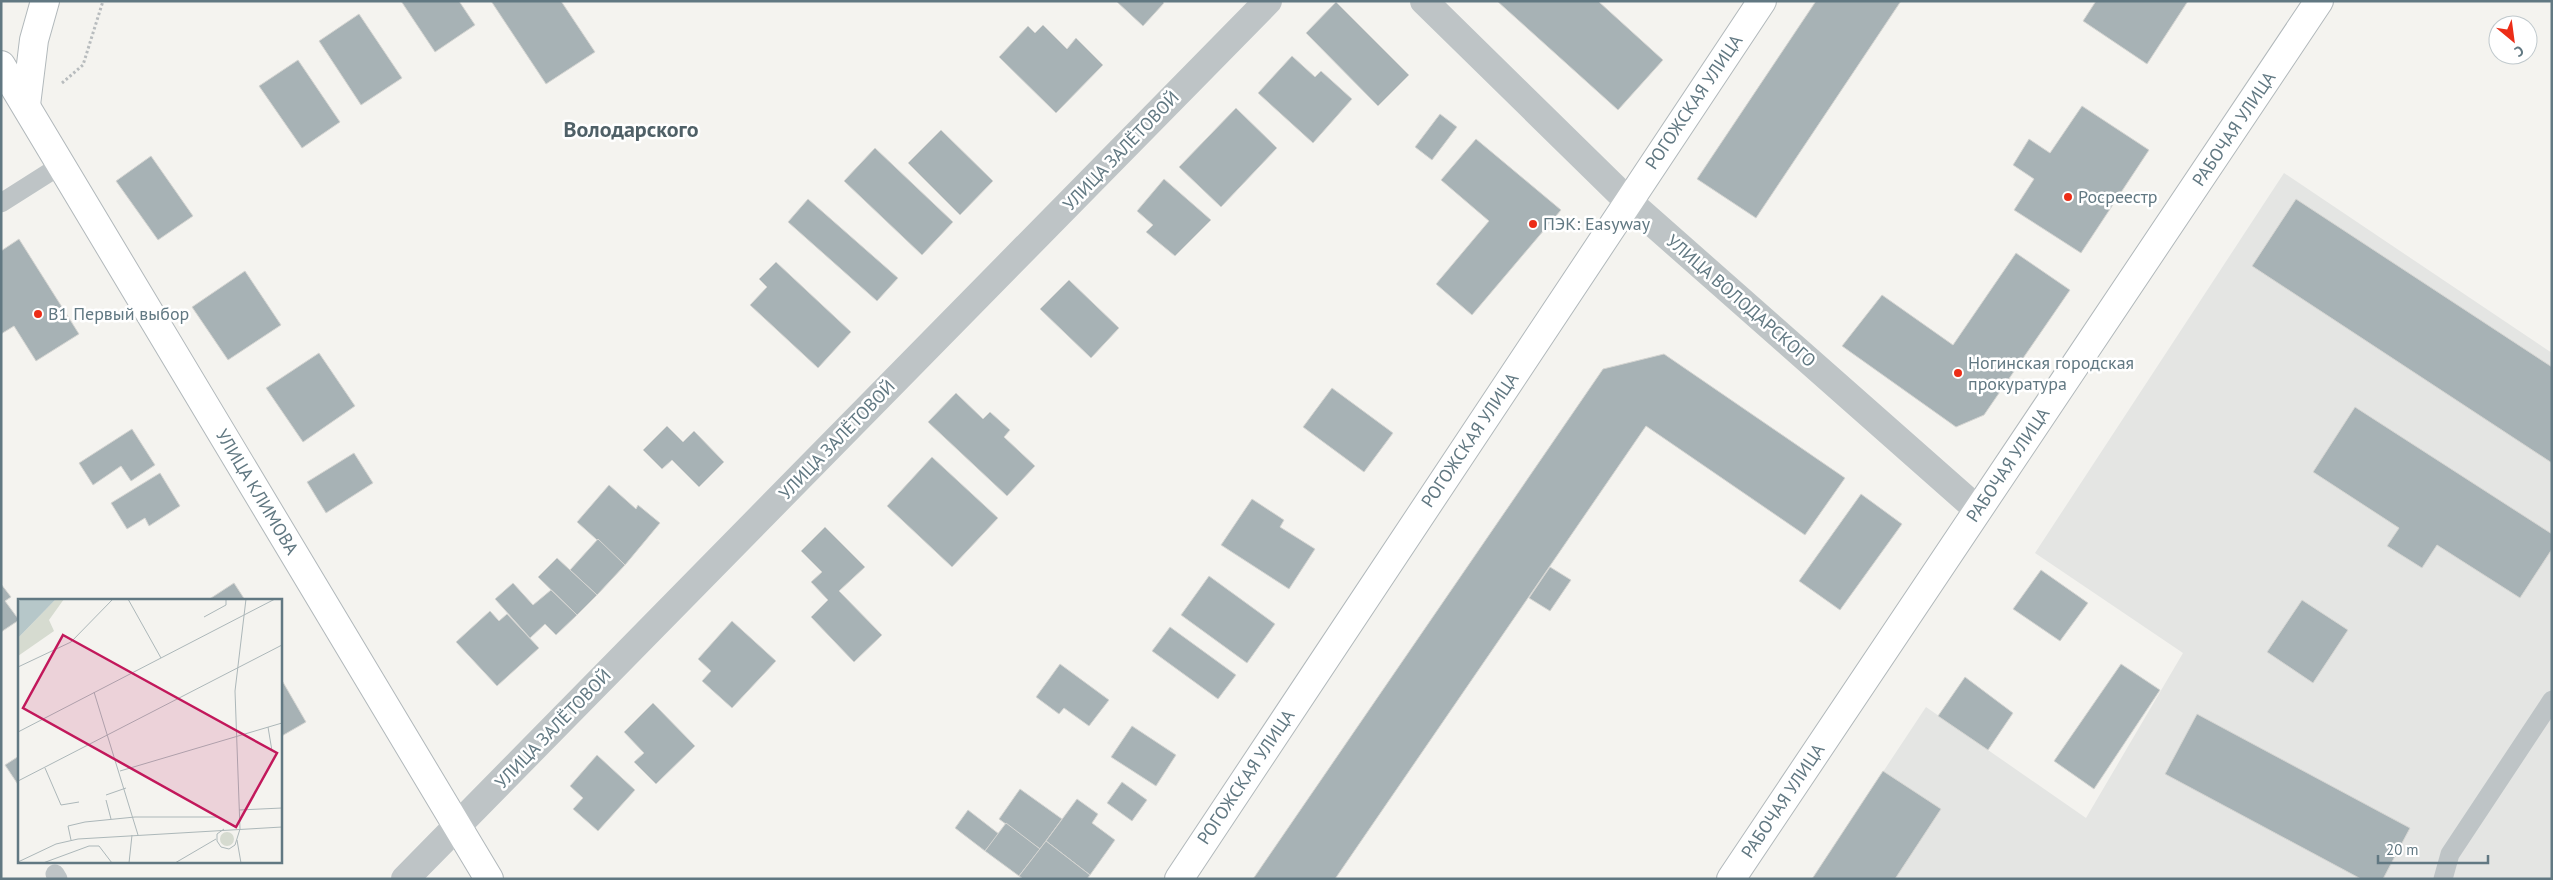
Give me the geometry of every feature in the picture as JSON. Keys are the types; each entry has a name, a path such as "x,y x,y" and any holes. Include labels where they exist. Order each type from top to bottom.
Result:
{"main road":[{"path":"26,105 34,40 45,1"},
{"name":"РОГОЖСКАЯ УЛИЦА","path":"1179,879 1762,1"},
{"name":"РАБОЧАЯ УЛИЦА","path":"1731,879 2319,1"},
{"name":"УЛИЦА КЛИМОВА","path":"1,65 489,879"}],"street":[{"name":"УЛИЦА ЗАЛЁТОВОЙ","path":"406,879 1268,1"},
{"name":"УЛИЦА ВОЛОДАРСКОГО","path":"1424,1 1628,201 1978,510"}],"lane":[{"path":"1,203 61,165"},
{"path":"2443,879 2450,854 2552,700"}],"shaded area":[{"path":"2284,173 2552,353 2552,879 1812,879 1926,707 2086,818 2183,653 2035,553"}],"building":[{"path":"401,1 459,1 475,25 435,52"},
{"path":"491,1 561,1 595,52 546,84"},
{"path":"1116,1 1162,1 1164,3 1143,26"},
{"path":"1497,1 1598,1 1663,60 1618,110"},
{"path":"1816,1 1901,1 1756,218 1697,179"},
{"path":"2096,1 2188,1 2147,64 2083,21"},
{"path":"1336,2 1409,75 1378,106 1306,33"},
{"path":"359,14 402,78 361,105 319,41"},
{"path":"1043,25 1067,49 1076,38 1103,65 1056,113 999,57 1028,26 1035,33"},
{"path":"1292,56 1315,77 1321,71 1352,99 1313,143 1258,93"},
{"path":"298,60 340,122 302,148 259,86"},
{"path":"2082,106 2149,150 2081,253 2014,210 2034,179 2013,165 2029,139 2050,153"},
{"path":"1236,108 1277,148 1221,207 1179,167"},
{"path":"1440,114 1457,127 1432,160 1415,147"},
{"path":"941,130 993,181 960,215 908,163"},
{"path":"1476,139 1561,210 1472,315 1436,284 1489,221 1441,180"},
{"path":"875,148 953,222 922,255 844,181"},
{"path":"151,156 193,216 158,240 116,181"},
{"path":"1164,179 1211,220 1175,256 1146,232 1153,225 1137,211"},
{"path":"808,199 898,278 877,301 788,222"},
{"path":"2296,199 2552,367 2552,463 2252,266"},
{"path":"19,239 79,334 36,361 14,326 1,334 1,251"},
{"path":"2016,253 2070,290 1984,415 1956,427 1842,346 1882,295 1953,345"},
{"path":"776,262 851,332 818,368 750,305 767,287 759,279"},
{"path":"245,271 281,325 228,360 192,307"},
{"path":"1069,280 1119,328 1091,358 1040,309"},
{"path":"319,353 355,406 303,442 266,388"},
{"path":"1664,354 1845,478 1805,535 1646,426 1335,879 1253,879 1603,369"},
{"path":"1332,388 1393,433 1364,472 1303,427"},
{"path":"956,393 983,419 990,412 1010,430 1004,437 1035,466 1007,496 928,422"},
{"path":"2355,407 2552,534 2552,549 2520,598 2437,545 2422,568 2387,546 2399,528 2313,472"},
{"path":"667,426 683,442 694,431 724,462 699,487 672,460 662,469 643,450"},
{"path":"132,429 155,465 131,481 121,466 93,485 79,463"},
{"path":"354,453 373,483 326,513 307,482"},
{"path":"932,457 998,518 952,567 887,506"},
{"path":"160,473 180,506 149,526 145,518 127,529 111,503"},
{"path":"609,485 636,509 638,505 660,523 625,565 577,522"},
{"path":"1861,494 1902,524 1840,610 1799,581"},
{"path":"1252,499 1284,520 1280,527 1315,549 1289,589 1221,545"},
{"path":"825,527 865,567 839,591 882,635 854,662 811,617 828,600 811,582 822,572 801,551"},
{"path":"598,539 625,565 597,595 570,570"},
{"path":"557,558 597,595 577,615 538,577"},
{"path":"1550,567 1571,580 1550,611 1529,598"},
{"path":"2041,570 2088,603 2060,641 2013,609"},
{"path":"1209,576 1275,624 1247,663 1181,615"},
{"path":"234,583 244,599 210,599"},
{"path":"513,583 533,605 551,590 577,615 556,635 545,624 530,638 495,599"},
{"path":"1,584 11,597 5,601 18,621 1,632"},
{"path":"2302,600 2348,630 2313,683 2267,652"},
{"path":"490,611 499,621 507,614 539,648 497,686 456,642"},
{"path":"732,621 776,661 732,708 702,681 711,671 698,659"},
{"path":"1170,627 1236,675 1218,699 1152,651"},
{"path":"1060,664 1109,700 1089,726 1064,708 1059,714 1036,697"},
{"path":"2121,664 2160,690 2094,789 2054,761"},
{"path":"1965,677 2013,713 1988,750 1938,716"},
{"path":"281,679 306,722 281,736"},
{"path":"653,703 695,746 656,784 634,762 644,753 624,732"},
{"path":"2197,714 2410,828 2383,879 2361,879 2165,774"},
{"path":"1132,726 1176,755 1156,786 1111,757"},
{"path":"597,755 635,790 598,831 573,809 583,798 570,786"},
{"path":"18,757 18,784 5,765"},
{"path":"1883,771 1941,809 1895,879 1812,879"},
{"path":"1122,782 1147,800 1132,821 1107,803"},
{"path":"1020,789 1062,819 1040,849 999,819"},
{"path":"1077,799 1098,814 1092,823 1115,840 1090,875 1046,841"},
{"path":"968,810 999,834 985,851 955,828"},
{"path":"1006,823 1040,849 1019,876 985,851"},
{"path":"1046,841 1090,875 1087,879 1023,879 1019,876"}],"place":[{"name":"Росреестр","path":"2068,197"},
{"name":"ПЭК: Easyway","path":"1533,224"},
{"name":"В1 Первый выбор","path":"38,314"},
{"name":"Ногинская городская прокуратура","path":"1958,373"}],"district":[{"name":"Володарского","path":"631,129"}]}
